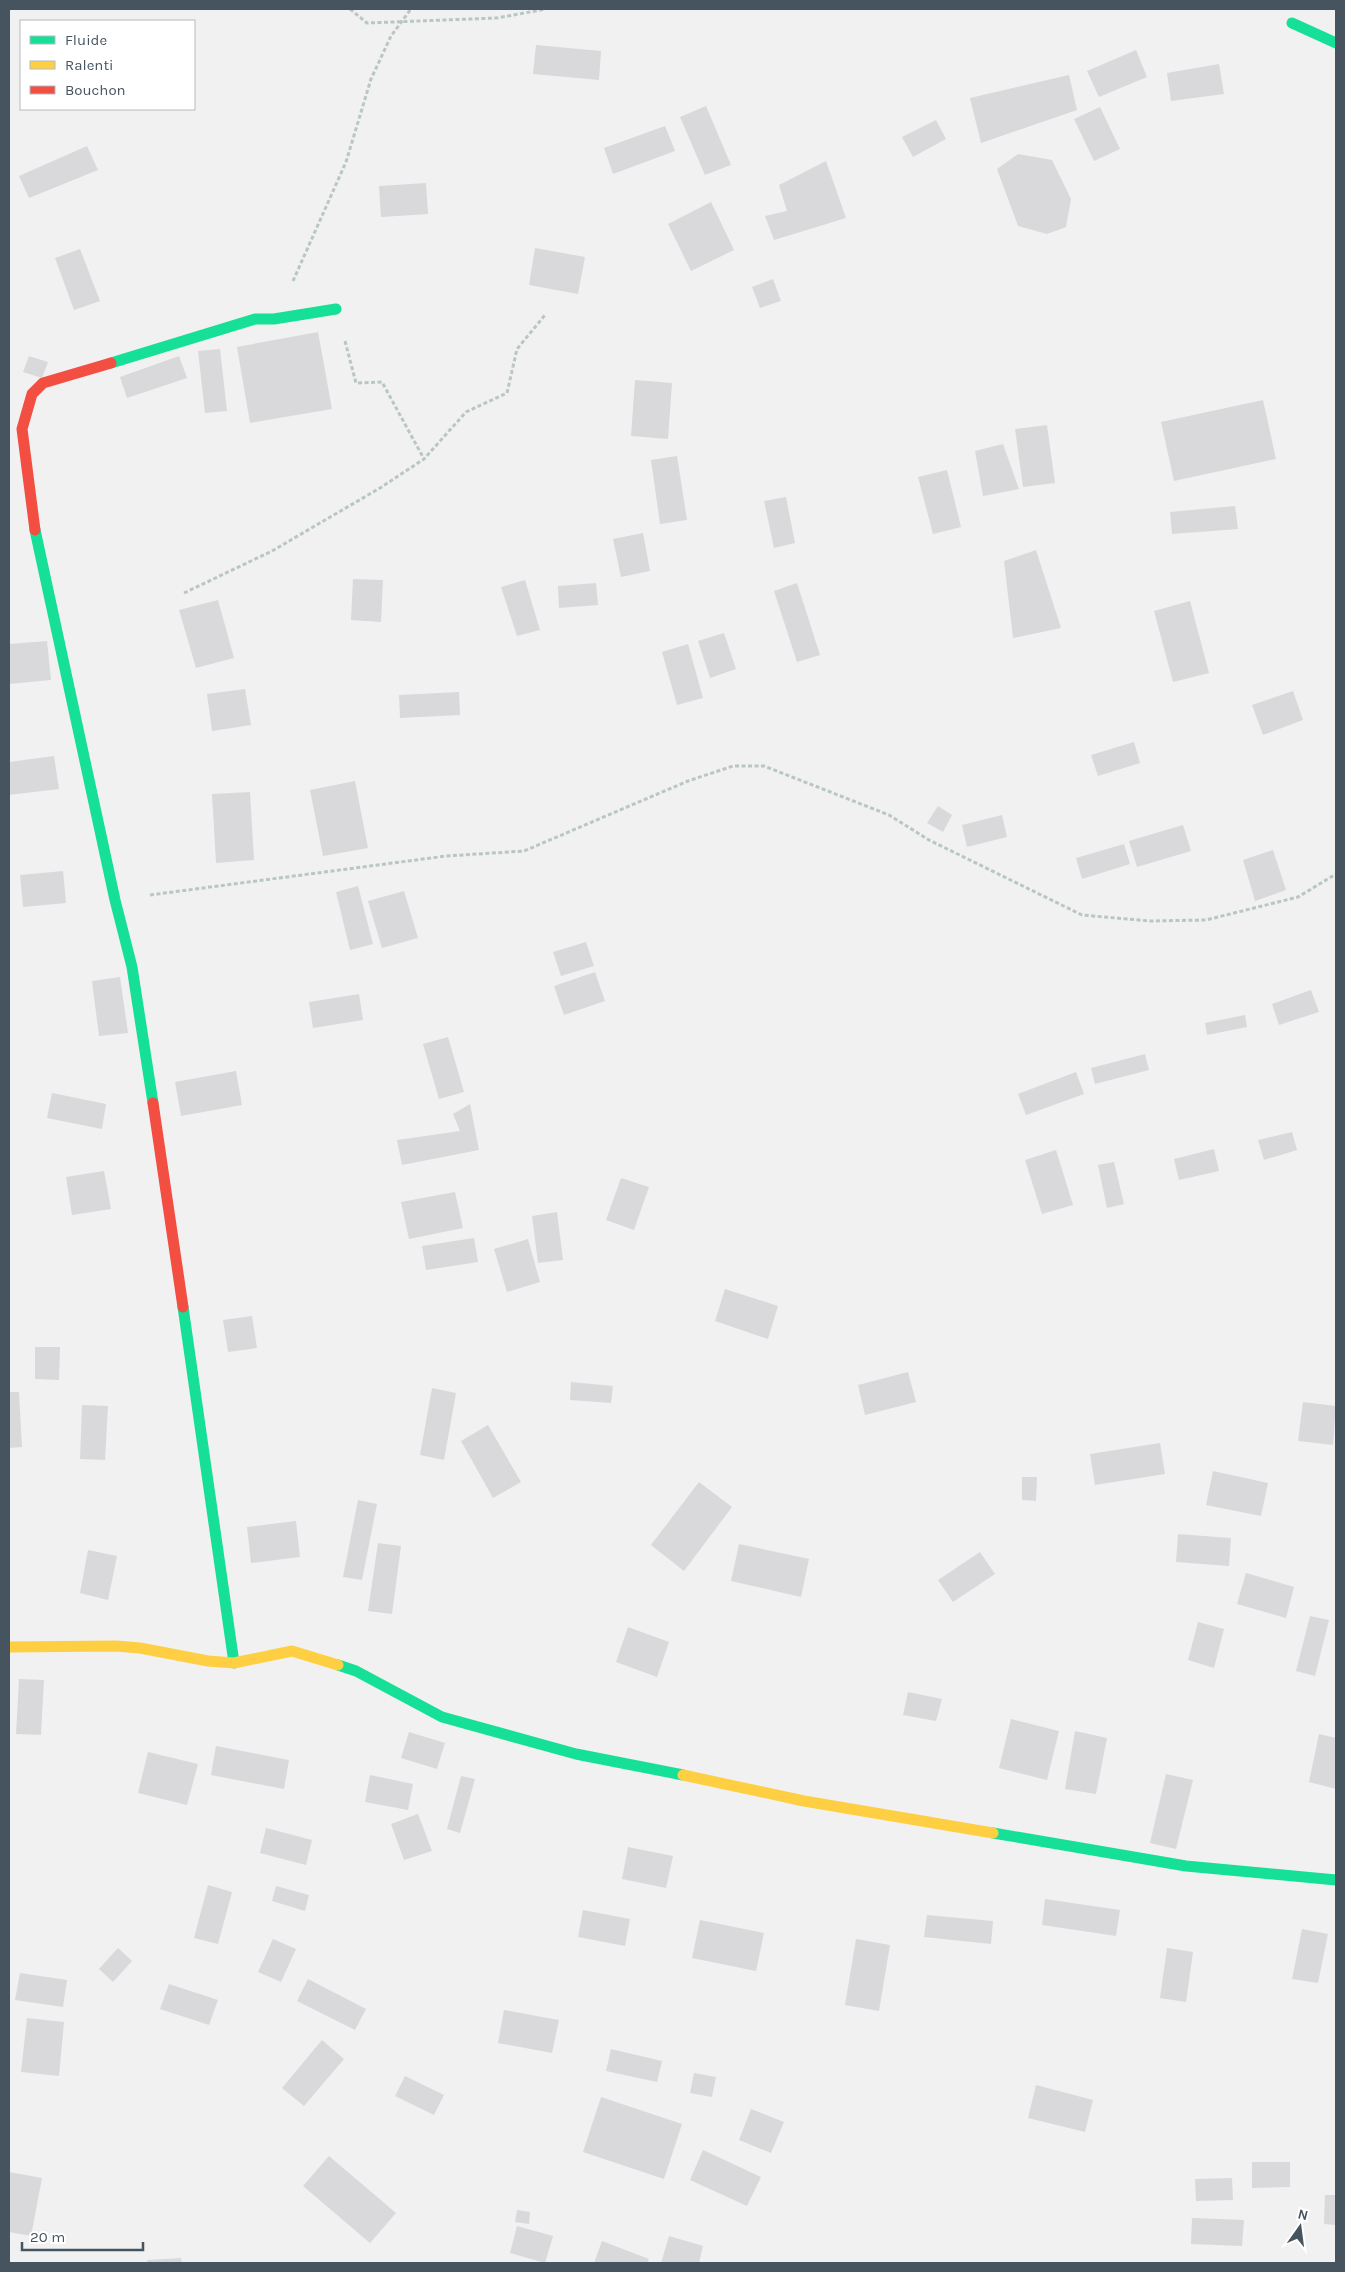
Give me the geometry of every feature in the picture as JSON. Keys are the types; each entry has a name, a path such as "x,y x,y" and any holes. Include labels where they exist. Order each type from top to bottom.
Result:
{"street":[{"path":"1292,22 1336,44"},
{"path":"234,1663 170,1210 132,967 115,900 36,530 22,429 32,394 43,383 255,319 274,319 336,309"},
{"path":"9,1647 116,1646 234,1663 292,1650 356,1671 442,1717 576,1754 763,1791 804,1801 1186,1866 1336,1880"}],"path":[{"path":"350,9 367,23 497,18 546,9"},
{"path":"274,319 302,262 346,162 371,79 391,36 411,9"},
{"path":"336,309 356,383 382,382 424,459"},
{"path":"184,594 272,551 380,488 424,459 466,412 507,393 517,350 545,315"},
{"path":"115,900 446,856 524,851 688,781 733,766 764,766 889,816 929,840 1082,915 1150,921 1206,920 1298,897 1336,874"}],"building":[{"path":"536,45 601,51 599,80 533,74"},
{"path":"1136,50 1147,77 1099,97 1087,71"},
{"path":"1219,64 1224,94 1171,101 1167,73"},
{"path":"1069,75 1077,110 981,143 970,98"},
{"path":"706,106 731,165 705,175 680,117"},
{"path":"1100,107 1120,149 1094,161 1074,119"},
{"path":"936,120 946,139 913,157 902,137"},
{"path":"665,126 675,151 613,174 604,148"},
{"path":"87,146 98,170 29,198 19,176"},
{"path":"1018,154 1052,160 1071,199 1066,227 1047,234 1018,226 997,169"},
{"path":"826,161 846,218 774,240 765,216 787,211 779,185"},
{"path":"426,183 428,214 381,217 379,186"},
{"path":"711,202 734,250 691,271 668,224"},
{"path":"535,248 585,257 578,294 529,285"},
{"path":"80,249 100,301 74,310 55,258"},
{"path":"773,279 781,301 760,308 752,287"},
{"path":"318,332 332,409 250,423 237,347"},
{"path":"220,349 227,411 205,413 198,351"},
{"path":"29,356 48,362 42,378 23,372"},
{"path":"179,356 187,378 127,398 120,377"},
{"path":"635,380 672,383 668,439 631,436"},
{"path":"1263,400 1276,459 1174,481 1161,422"},
{"path":"1047,425 1055,483 1023,487 1015,429"},
{"path":"1003,444 1019,489 983,496 975,451"},
{"path":"677,456 687,520 660,524 651,460"},
{"path":"947,470 961,527 933,534 918,477"},
{"path":"786,497 795,543 774,548 764,501"},
{"path":"1235,506 1238,529 1172,534 1170,512"},
{"path":"643,533 650,571 621,577 613,539"},
{"path":"1036,550 1061,628 1013,638 1004,561"},
{"path":"353,579 383,580 381,622 351,620"},
{"path":"525,580 540,630 517,636 501,587"},
{"path":"596,583 598,605 559,608 558,586"},
{"path":"797,583 820,655 797,662 774,591"},
{"path":"218,600 234,658 196,668 179,610"},
{"path":"1190,601 1209,673 1173,682 1154,611"},
{"path":"724,633 736,669 710,678 698,641"},
{"path":"47,641 51,680 9,684 9,644"},
{"path":"688,644 703,698 677,705 662,652"},
{"path":"245,689 251,725 212,731 207,694"},
{"path":"1293,691 1303,720 1263,735 1252,705"},
{"path":"459,692 460,715 400,718 399,695"},
{"path":"1134,742 1140,763 1098,776 1091,755"},
{"path":"54,756 59,789 9,795 9,762"},
{"path":"355,781 368,848 323,856 310,790"},
{"path":"250,792 254,860 216,863 212,794"},
{"path":"938,806 952,815 943,832 927,823"},
{"path":"1002,815 1007,837 967,847 962,825"},
{"path":"1183,825 1191,851 1137,867 1129,841"},
{"path":"1124,844 1130,864 1082,879 1076,858"},
{"path":"1273,850 1286,890 1255,901 1243,860"},
{"path":"63,871 66,903 23,907 20,875"},
{"path":"358,886 373,944 350,950 336,892"},
{"path":"404,891 418,938 382,948 368,901"},
{"path":"586,942 594,966 561,976 553,952"},
{"path":"595,972 605,1001 564,1015 554,986"},
{"path":"120,977 128,1033 99,1036 92,981"},
{"path":"1311,990 1319,1012 1279,1025 1272,1004"},
{"path":"359,994 363,1020 313,1028 309,1002"},
{"path":"1245,1015 1247,1027 1207,1035 1205,1023"},
{"path":"448,1037 464,1092 439,1099 423,1044"},
{"path":"1145,1054 1149,1070 1095,1084 1091,1068"},
{"path":"236,1071 242,1105 181,1116 175,1082"},
{"path":"1076,1072 1084,1094 1026,1115 1018,1094"},
{"path":"52,1093 106,1104 102,1129 47,1118"},
{"path":"470,1104 479,1150 402,1165 397,1140 460,1131 453,1114"},
{"path":"1292,1132 1297,1150 1264,1160 1258,1140"},
{"path":"1214,1149 1219,1171 1179,1180 1174,1159"},
{"path":"1056,1150 1073,1205 1042,1214 1025,1160"},
{"path":"1114,1162 1124,1204 1107,1208 1098,1165"},
{"path":"104,1171 111,1209 72,1215 66,1177"},
{"path":"621,1178 649,1187 634,1230 606,1220"},
{"path":"455,1192 463,1228 409,1239 401,1202"},
{"path":"557,1212 563,1260 538,1263 532,1216"},
{"path":"474,1238 478,1262 426,1270 422,1246"},
{"path":"528,1239 540,1282 507,1292 494,1249"},
{"path":"725,1289 778,1306 768,1339 715,1321"},
{"path":"252,1316 257,1348 228,1352 223,1320"},
{"path":"35,1347 60,1347 59,1380 35,1379"},
{"path":"908,1372 916,1402 865,1415 858,1385"},
{"path":"571,1382 613,1386 611,1403 570,1400"},
{"path":"432,1388 456,1393 444,1460 420,1455"},
{"path":"9,1392 19,1392 22,1447 9,1448"},
{"path":"1303,1402 1336,1406 1333,1445 1298,1441"},
{"path":"82,1405 108,1406 105,1460 80,1459"},
{"path":"488,1425 521,1482 493,1498 461,1441"},
{"path":"1160,1443 1165,1474 1095,1485 1090,1454"},
{"path":"1213,1471 1268,1483 1261,1516 1206,1505"},
{"path":"1022,1477 1037,1477 1036,1501 1022,1500"},
{"path":"699,1482 732,1507 684,1571 651,1545"},
{"path":"358,1500 377,1504 362,1580 343,1577"},
{"path":"296,1521 300,1557 251,1563 247,1527"},
{"path":"1178,1534 1231,1538 1229,1566 1176,1562"},
{"path":"378,1543 401,1546 392,1614 368,1611"},
{"path":"739,1544 809,1559 801,1597 731,1581"},
{"path":"88,1550 117,1556 108,1600 80,1593"},
{"path":"980,1552 995,1574 953,1602 938,1580"},
{"path":"1246,1573 1294,1587 1286,1618 1237,1604"},
{"path":"1310,1616 1329,1620 1315,1676 1296,1671"},
{"path":"1198,1622 1224,1629 1214,1668 1188,1660"},
{"path":"628,1627 669,1642 657,1677 616,1662"},
{"path":"19,1679 44,1680 41,1735 16,1734"},
{"path":"908,1692 942,1699 936,1721 903,1715"},
{"path":"1011,1719 1059,1731 1047,1780 999,1768"},
{"path":"1075,1731 1107,1738 1096,1794 1065,1789"},
{"path":"409,1732 445,1743 437,1769 401,1758"},
{"path":"1319,1734 1336,1738 1336,1789 1309,1782"},
{"path":"216,1746 289,1760 284,1789 211,1775"},
{"path":"148,1752 198,1764 187,1805 138,1793"},
{"path":"1166,1774 1193,1780 1176,1849 1150,1843"},
{"path":"370,1775 413,1784 408,1810 365,1802"},
{"path":"461,1776 475,1779 460,1833 447,1829"},
{"path":"418,1814 432,1851 404,1860 391,1824"},
{"path":"266,1828 312,1840 306,1865 260,1853"},
{"path":"628,1847 673,1856 666,1888 622,1879"},
{"path":"208,1885 232,1892 218,1944 194,1938"},
{"path":"276,1886 309,1895 305,1911 272,1901"},
{"path":"1045,1899 1120,1910 1116,1936 1042,1925"},
{"path":"583,1910 630,1919 625,1946 578,1937"},
{"path":"927,1915 993,1921 991,1944 924,1937"},
{"path":"700,1920 764,1933 756,1971 692,1958"},
{"path":"1302,1929 1328,1934 1318,1983 1292,1979"},
{"path":"273,1939 296,1949 281,1982 258,1972"},
{"path":"856,1939 890,1945 879,2011 845,2005"},
{"path":"118,1948 132,1961 113,1982 99,1969"},
{"path":"1167,1948 1193,1952 1186,2002 1160,1998"},
{"path":"20,1973 67,1980 63,2007 15,2000"},
{"path":"308,1979 366,2009 355,2030 297,2001"},
{"path":"169,1984 218,2000 209,2025 160,2009"},
{"path":"504,2010 559,2020 552,2053 498,2043"},
{"path":"27,2018 64,2022 59,2076 21,2072"},
{"path":"322,2040 344,2059 304,2106 282,2088"},
{"path":"611,2049 662,2061 657,2082 606,2071"},
{"path":"694,2073 716,2077 712,2097 690,2093"},
{"path":"405,2076 444,2095 434,2115 395,2096"},
{"path":"1036,2085 1093,2100 1085,2132 1028,2118"},
{"path":"601,2097 682,2124 664,2179 583,2152"},
{"path":"751,2109 784,2122 771,2153 739,2140"},
{"path":"703,2150 761,2177 747,2206 690,2180"},
{"path":"329,2156 396,2213 370,2243 303,2186"},
{"path":"1252,2162 1290,2162 1290,2187 1252,2188"},
{"path":"9,2172 42,2178 31,2236 9,2232"},
{"path":"1232,2178 1233,2200 1196,2201 1195,2179"},
{"path":"1325,2195 1336,2195 1336,2225 1324,2224"},
{"path":"517,2210 530,2212 529,2224 515,2222"},
{"path":"1192,2218 1244,2220 1242,2246 1191,2244"},
{"path":"517,2226 553,2236 545,2263 510,2253"},
{"path":"669,2236 703,2246 699,2263 661,2263"},
{"path":"602,2241 649,2259 647,2263 594,2263"},
{"path":"181,2258 182,2263 148,2263 147,2260"}],"traffic: fast":[{"path":"1292,23 1336,43"},
{"path":"111,363 255,319 274,319 336,309"},
{"path":"35,530 115,900 132,967 153,1103"},
{"path":"183,1307 234,1663"},
{"path":"338,1665 356,1671 442,1717 576,1754 683,1775"},
{"path":"993,1833 1186,1866 1336,1880"}],"traffic: slow":[{"path":"9,1647 116,1646 140,1648 208,1661 234,1663 292,1651 338,1665"},
{"path":"683,1775 804,1801 993,1833"}],"traffic: jam":[{"path":"35,530 22,429 32,394 43,383 111,363"},
{"path":"153,1103 183,1307"}]}
